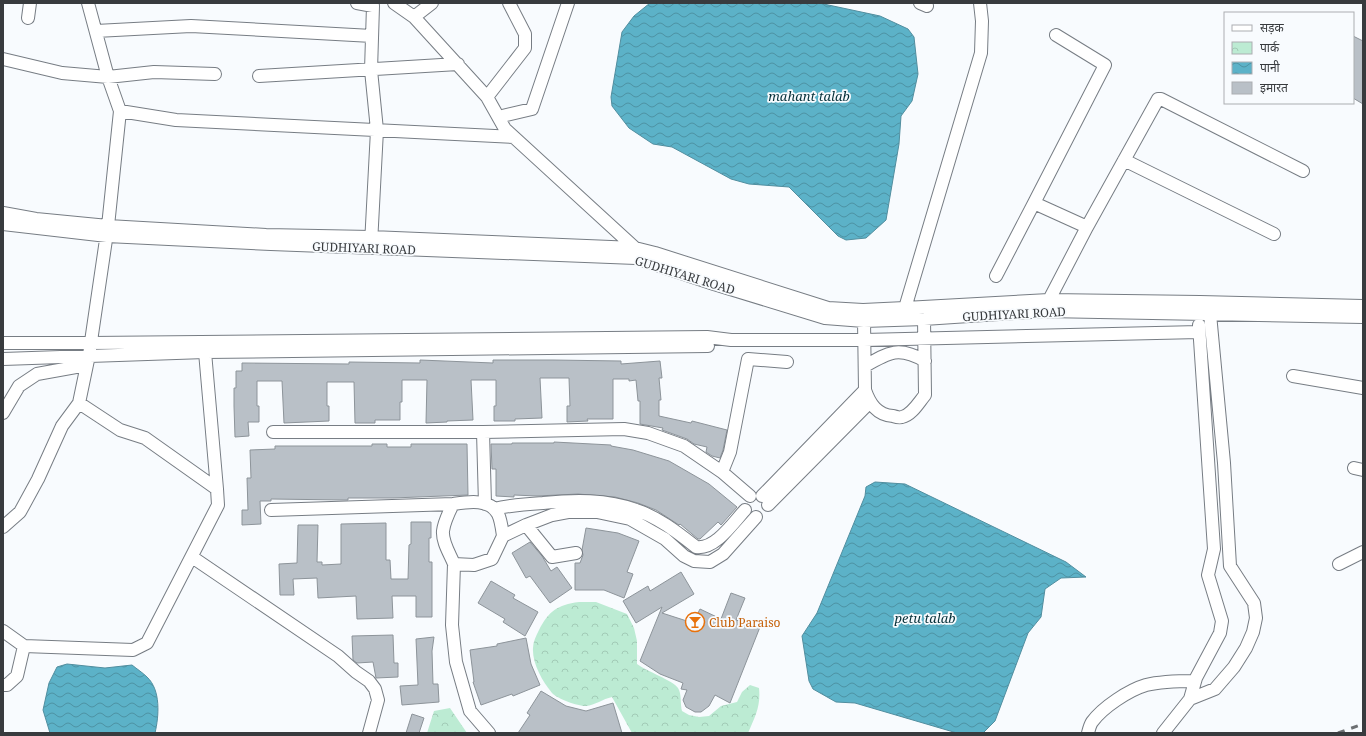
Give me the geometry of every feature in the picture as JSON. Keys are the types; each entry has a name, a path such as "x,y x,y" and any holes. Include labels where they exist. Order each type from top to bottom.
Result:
{"street":[{"path":"28,18 30,3"},
{"path":"3,527 20,512 38,479 62,426 79,402 89,355 107,231 120,111 108,77 88,3"},
{"path":"357,3 373,4 371,70 377,130 371,242"},
{"path":"394,3 414,17 458,64 487,97 505,129 635,253"},
{"path":"414,17 432,3"},
{"path":"487,97 525,48 525,34 509,3"},
{"path":"498,117 532,109 568,3"},
{"path":"904,308 981,53 982,21 980,3"},
{"path":"96,30 191,26 372,36"},
{"path":"996,276 1105,65 1056,35"},
{"path":"3,59 62,73 108,77 154,72 215,74"},
{"path":"259,76 458,64"},
{"path":"1049,300 1086,227 1158,99 1161,99 1303,171"},
{"path":"120,111 176,120 514,137"},
{"path":"1124,160 1274,234"},
{"path":"1034,203 1086,227"},
{"name":"GUDHIYARI ROAD","path":"3,213 107,231"},
{"name":"GUDHIYARI ROAD","path":"3,224 107,231 266,235 371,242 655,253 828,308 863,310 1049,300 1363,306"},
{"name":"GUDHIYARI ROAD","path":"635,253 714,284 825,318 864,322 1046,311 1363,317"},
{"path":"1163,733 1190,699 1195,681 1220,633 1222,621 1208,575 1214,549 1197,314"},
{"path":"1190,699 1215,689 1234,668 1246,648 1253,632 1256,618 1254,603 1230,566 1224,463 1210,314"},
{"path":"864,322 865,390 870,402 878,412 888,416 902,417 910,413 925,395 924,319"},
{"path":"3,359 89,355 707,337 731,340 864,340 1199,332"},
{"path":"3,343 89,355 205,352 710,346 731,340"},
{"path":"3,631 24,646 133,650 147,643 218,505 205,352"},
{"path":"865,366 886,354 901,352 913,354 924,361"},
{"path":"3,413 19,386 37,374 89,355"},
{"path":"722,472 730,452 748,359 786,362"},
{"path":"1293,376 1363,388"},
{"path":"760,499 865,390"},
{"path":"79,402 120,430 145,438 217,489"},
{"path":"756,517 749,515 745,510 746,499 760,499 870,402"},
{"path":"273,432 483,432 624,429 648,433 684,446 760,499 766,511 756,517 723,554 710,562 694,561 684,556 665,539 630,519 597,507 552,515 503,536"},
{"path":"454,564 474,565 492,559 503,536 499,515 490,506 483,432"},
{"path":"272,510 453,504 470,502 490,506 560,501 597,507 637,510 658,520 696,546 701,547 708,546 718,539 745,510"},
{"path":"453,504 443,532 444,541 454,564 452,624 456,662 470,711 489,733"},
{"path":"526,525 552,557 576,553"},
{"path":"1339,564 1363,552"},
{"path":"192,557 338,656 369,681 378,700 369,733"},
{"path":"3,685 7,685 17,676 24,646"},
{"path":"1088,733 1092,722 1103,710 1123,696 1146,685 1168,682 1195,681"}],"green space":[{"path":"596,602 627,614 634,628 637,641 637,664 675,685 680,693 682,711 689,715 699,717 709,716 721,706 737,702 742,692 750,685 759,688 758,706 748,733 632,733 612,697 593,704 582,706 563,700 552,693 538,672 534,660 533,648 536,637 546,618 554,610 571,603"},
{"path":"450,708 467,733 427,733 434,711"}],"water":[{"name":"mahant talab","path":"650,3 819,3 880,16 908,29 914,37 918,74 912,101 901,116 899,144 886,220 866,238 846,240 838,236 789,187 749,184 731,179 672,147 653,144 629,128 612,106 611,97 622,32 634,16"},
{"name":"petu talab","path":"875,482 905,484 1066,562 1086,577 1061,578 1045,589 1041,617 1028,633 995,721 983,733 957,733 855,703 836,702 813,689 809,681 802,636 817,613 865,496 866,487"},
{"path":"67,664 105,668 132,665 142,672 152,682 157,696 158,711 155,733 50,733 43,710 49,683 57,667"}],"building":[{"path":"1354,36 1363,41 1363,104 1354,99"},
{"path":"420,360 493,363 493,360 621,361 621,364 660,361 662,378 659,378 661,400 659,400 659,416 691,423 692,421 727,430 723,450 720,458 712,456 706,452 707,447 694,444 687,439 662,430 663,428 640,424 640,401 638,401 636,380 629,381 629,379 613,379 613,419 587,419 588,421 567,422 567,406 570,406 569,378 540,378 542,418 515,419 515,421 494,421 494,406 496,406 496,380 471,380 473,420 426,423 427,380 402,380 400,420 375,420 375,423 355,423 354,382 327,382 327,406 329,406 329,421 284,423 282,381 257,381 257,406 259,406 259,422 248,422 249,436 235,437 234,388 236,388 236,371 242,371 242,363 420,363"},
{"path":"554,442 611,445 669,461 709,484 737,507 721,525 718,522 700,539 698,539 680,524 679,525 656,510 638,503 615,497 578,494 537,496 514,495 514,497 496,496 496,469 492,469 491,444"},
{"path":"372,444 387,444 387,447 411,447 411,444 467,444 468,495 348,498 348,500 271,499 271,501 260,501 261,524 242,525 242,510 248,510 247,478 251,478 250,450 275,449 275,446 372,446"},
{"path":"411,522 431,522 429,562 432,562 432,617 416,617 416,596 392,596 393,618 357,619 356,596 318,598 317,578 293,579 294,595 280,595 279,564 297,563 298,525 318,525 317,562 322,562 322,565 341,564 341,524 386,523 386,560 390,560 391,579 408,579"},
{"path":"586,528 618,533 639,541 627,572 633,574 624,598 604,590 575,590 575,563 580,563 583,555 582,550"},
{"path":"530,542 542,556 551,571 557,567 572,588 550,603 530,576 526,578 512,553"},
{"path":"681,572 694,594 662,613 693,623 700,609 721,619 731,593 745,598 736,620 760,627 730,703 715,695 709,706 701,712 695,712 686,707 683,700 687,690 681,689 683,683 660,674 640,661 662,607 636,623 623,601 648,586 650,591"},
{"path":"491,581 515,595 513,598 538,612 525,636 503,622 505,619 478,603"},
{"path":"393,635 394,663 398,663 398,677 376,678 373,662 357,663 353,660 352,636"},
{"path":"434,637 432,651 433,684 438,684 439,702 402,705 400,686 418,685 416,639"},
{"path":"526,638 531,664 540,685 513,696 512,694 481,705 473,682 470,650 497,646 497,644"},
{"path":"541,691 566,706 586,711 613,703 622,733 518,733 530,715 527,713"},
{"path":"412,714 424,718 419,733 406,733"}],"railway":[{"path":"1338,733 1363,724"}],"place":[{"name":"Club Paraiso","path":"695,622"}]}
